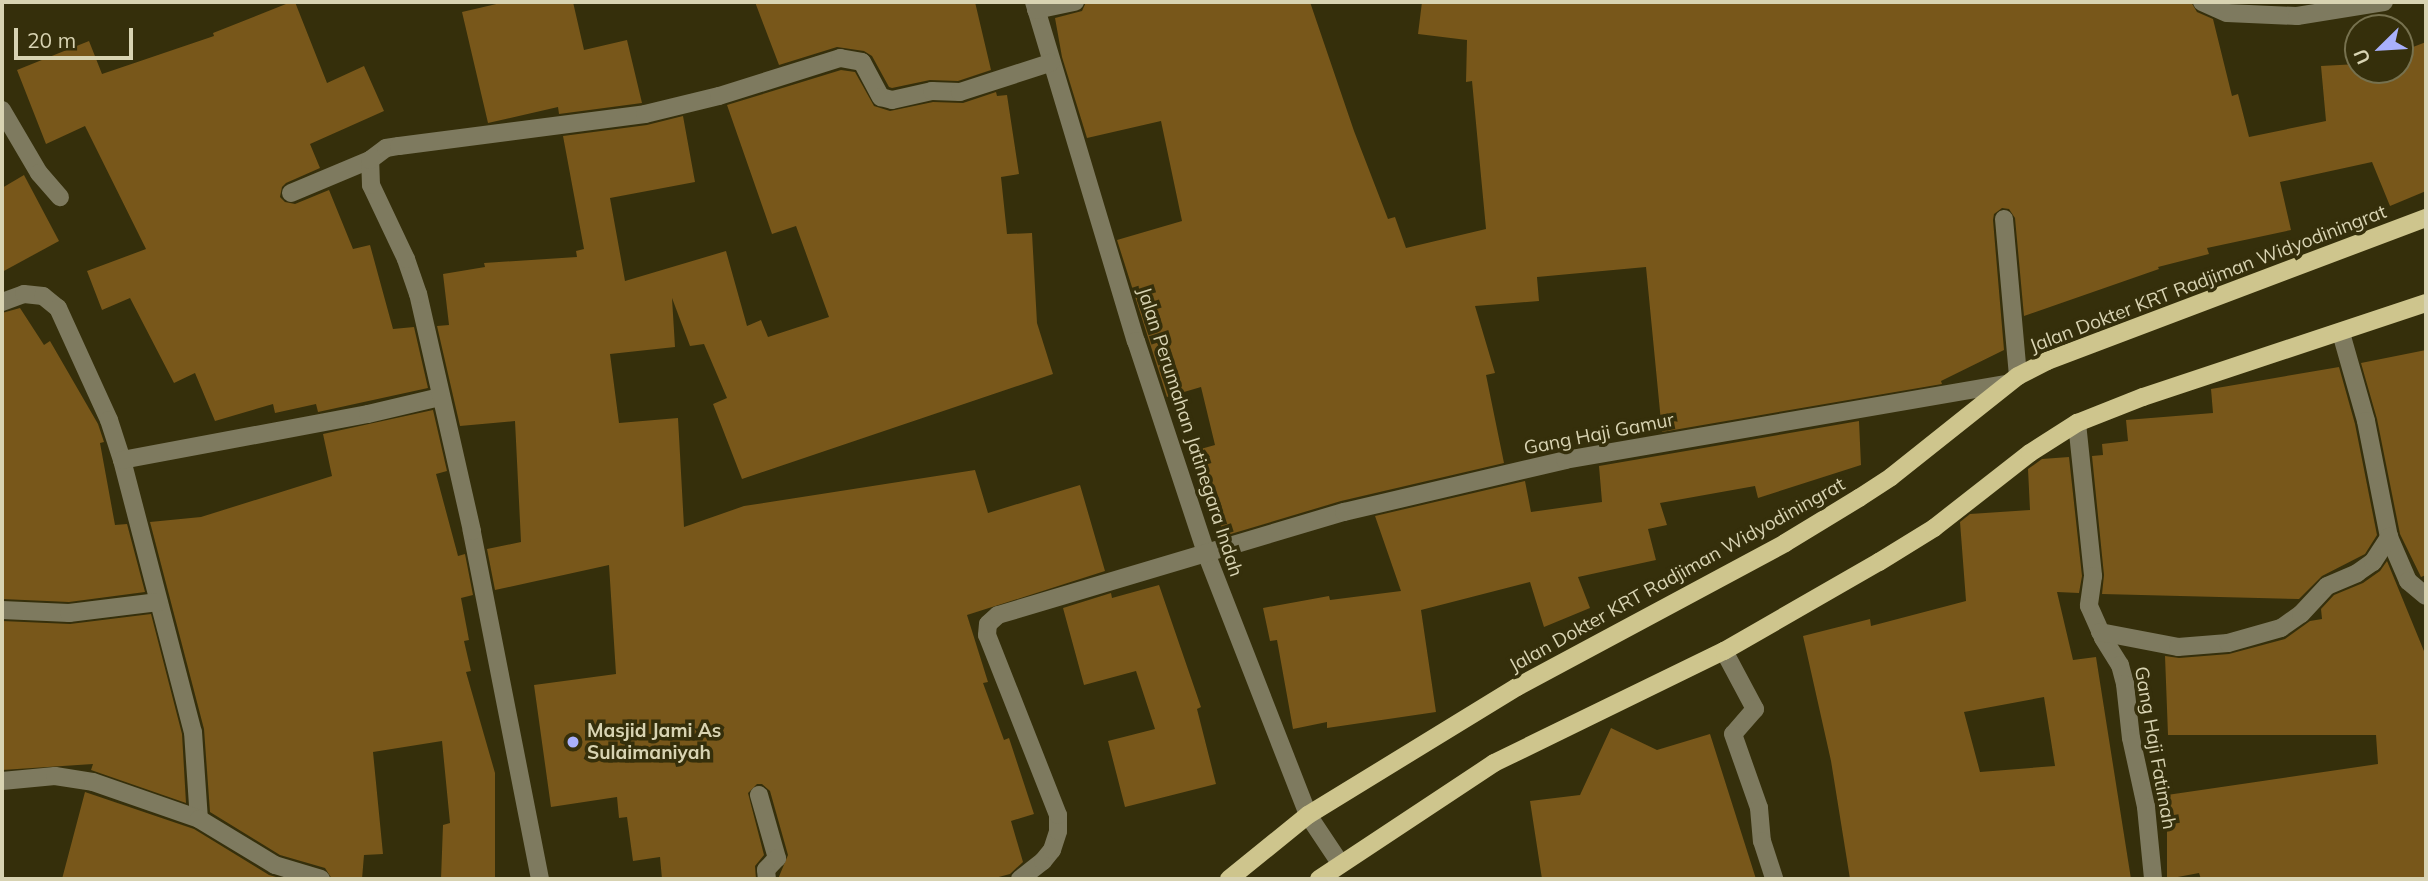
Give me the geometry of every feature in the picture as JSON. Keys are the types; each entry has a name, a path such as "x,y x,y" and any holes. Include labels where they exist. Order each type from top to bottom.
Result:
{"main road":[{"name":"Jalan Dokter KRT Radjiman Widyodiningrat","path":"1229,879 1308,815 1517,687 1785,543 1859,498 1891,477 2012,380 2047,361 2426,218"},
{"path":"1319,879 1494,763 1724,651 1934,528 2030,453 2077,423 2143,397 2426,303"}],"street":[{"path":"1035,6 1075,2"},
{"path":"2202,2 2227,13 2298,16 2384,2"},
{"name":"Jalan Perumahan Jatinegara Indah","path":"1035,6 1136,341 1206,553 1308,815 1340,863"},
{"path":"290,193 370,160 386,148 645,114 719,96 840,58 862,62 881,97 892,100 932,91 960,92 1050,63"},
{"path":"2,110 39,173 60,197"},
{"path":"370,160 371,185 413,275 472,531 540,879"},
{"path":"2004,219 2012,380"},
{"path":"2,302 24,294 43,296 58,308 109,420 122,460 193,732 199,819"},
{"path":"2341,333 2366,421 2389,537 2408,580 2426,596"},
{"name":"Gang Haji Gamur","path":"1020,879 1043,861 1052,850 1058,831 1058,816 987,635 988,624 998,615 1344,512 1564,460 2012,380"},
{"path":"122,460 368,414 440,397"},
{"name":"Gang Haji Fatimah","path":"2077,423 2093,576 2089,606 2100,632 2120,664 2125,684 2131,738 2146,807 2153,879"},
{"path":"2100,632 2178,647 2228,643 2281,628 2301,614 2327,586 2357,573 2373,562 2389,537"},
{"path":"2,610 69,613 158,602"},
{"path":"1724,651 1755,709 1733,734 1759,808 1762,841 1774,879"},
{"path":"2,781 55,776 93,782 199,819 275,865 321,879"},
{"path":"759,795 777,858 766,870 767,879"}],"building":[{"path":"295,2 327,83 364,66 384,111 310,144 320,168 286,183 282,187 280,197 285,202 295,204 329,190 353,249 370,245 393,329 414,327 428,388 318,412 316,404 275,413 273,404 215,421 195,373 174,383 130,298 102,310 87,271 146,249 85,126 46,144 17,70 89,41 102,74 214,36 213,33"},
{"path":"505,2 573,2 584,50 627,40 642,103 559,114 558,107 488,123 462,12"},
{"path":"755,2 975,2 991,70 958,81 930,80 892,88 872,56 864,51 837,47 779,65"},
{"path":"1086,2 1310,2 1354,131 1388,219 1395,217 1406,248 1486,229 1472,81 1466,82 1467,40 1418,34 1422,2 2191,2 2197,12 2213,19 2232,96 2238,94 2249,137 2326,121 2321,66 2344,65 2344,84 2414,84 2414,47 2426,42 2426,191 2390,206 2372,162 2280,182 2291,230 2207,248 2209,254 2158,267 2159,269 2024,316 2015,218 2009,209 2002,208 1994,214 1993,220 2004,350 1941,381 1942,384 1662,432 1646,267 1537,277 1539,301 1475,306 1495,373 1486,375 1504,463 1341,501 1224,536 1197,450 1215,445 1201,387 1167,397 1117,240 1182,221 1161,121 1087,138 1062,57 1055,18 1082,11"},
{"path":"841,70 855,72 874,106 890,111 933,102 963,103 996,92 997,96 1007,95 1019,174 1001,177 1007,234 1032,233 1037,323 1053,374 742,479 713,404 727,398 704,344 690,346 672,298 675,347 610,354 619,423 678,418 684,527 744,506 975,470 988,513 1080,485 1105,571 967,615 988,682 983,683 1004,740 1009,738 1034,814 1011,821 1023,862 1010,874 991,879 778,879 788,855 770,791 762,784 757,784 748,793 764,855 755,866 756,879 662,879 660,857 633,861 627,817 619,818 617,797 551,807 534,685 616,674 609,565 495,590 487,549 521,542 515,421 460,426 437,326 449,325 443,274 485,267 484,263 577,257 576,251 584,249 563,136 647,125 683,116 695,182 610,198 625,281 726,251 747,326 761,320 768,337 829,317 796,226 772,234 727,105"},
{"path":"24,175 59,241 2,272 2,188"},
{"path":"20,308 44,345 50,341 98,424 104,442 100,443 115,525 127,524 145,592 69,602 2,599 2,313"},
{"path":"2426,350 2426,575 2421,577 2400,534 2377,419 2361,363"},
{"path":"2339,367 2355,424 2377,535 2365,554 2322,576 2299,599 2102,594 2104,575 2092,456 2103,455 2102,444 2128,441 2126,420 2213,413 2211,389"},
{"path":"433,410 447,471 436,474 458,556 465,554 473,595 461,598 469,640 464,641 471,671 466,672 495,773 495,879 441,879 443,825 450,823 442,741 373,752 383,854 364,855 362,879 332,879 325,868 280,855 210,812 204,729 150,522 201,517 332,476 323,434"},
{"path":"1859,421 1861,465 1758,498 1755,486 1660,503 1667,525 1648,529 1656,560 1578,577 1590,608 1544,627 1530,582 1421,610 1436,712 1327,728 1327,722 1293,729 1277,640 1270,641 1263,608 1329,596 1330,600 1401,591 1375,516 1525,481 1531,512 1602,502 1599,466"},
{"path":"2069,457 2082,576 2079,593 2057,592 2073,660 2096,657 2131,879 1850,879 1831,761 1803,636 1870,619 1871,626 1966,601 1960,522 1970,514 2030,510 2028,469 2042,459","holes":["2044,697 2055,766 1980,772 1964,712"]},
{"path":"2387,561 2426,656 2426,879 2201,879 2199,873 2167,879 2167,795 2378,764 2376,735 2168,735 2165,656 2179,658 2229,654 2285,639 2310,621 2322,619 2321,609 2334,595 2363,583 2380,571"},
{"path":"1159,585 1201,707 1197,709 1216,784 1125,807 1108,741 1155,729 1136,671 1084,685 1063,608 1111,593 1112,598"},
{"path":"151,614 182,734 186,803 91,770 93,764 2,770 2,621 70,624"},
{"path":"1611,728 1657,750 1710,734 1756,879 1542,879 1530,801 1580,795"},
{"path":"85,792 194,829 269,875 283,879 62,879"}],"place":[{"name":"Masjid Jami As Sulaimaniyah","path":"573,742"}]}
